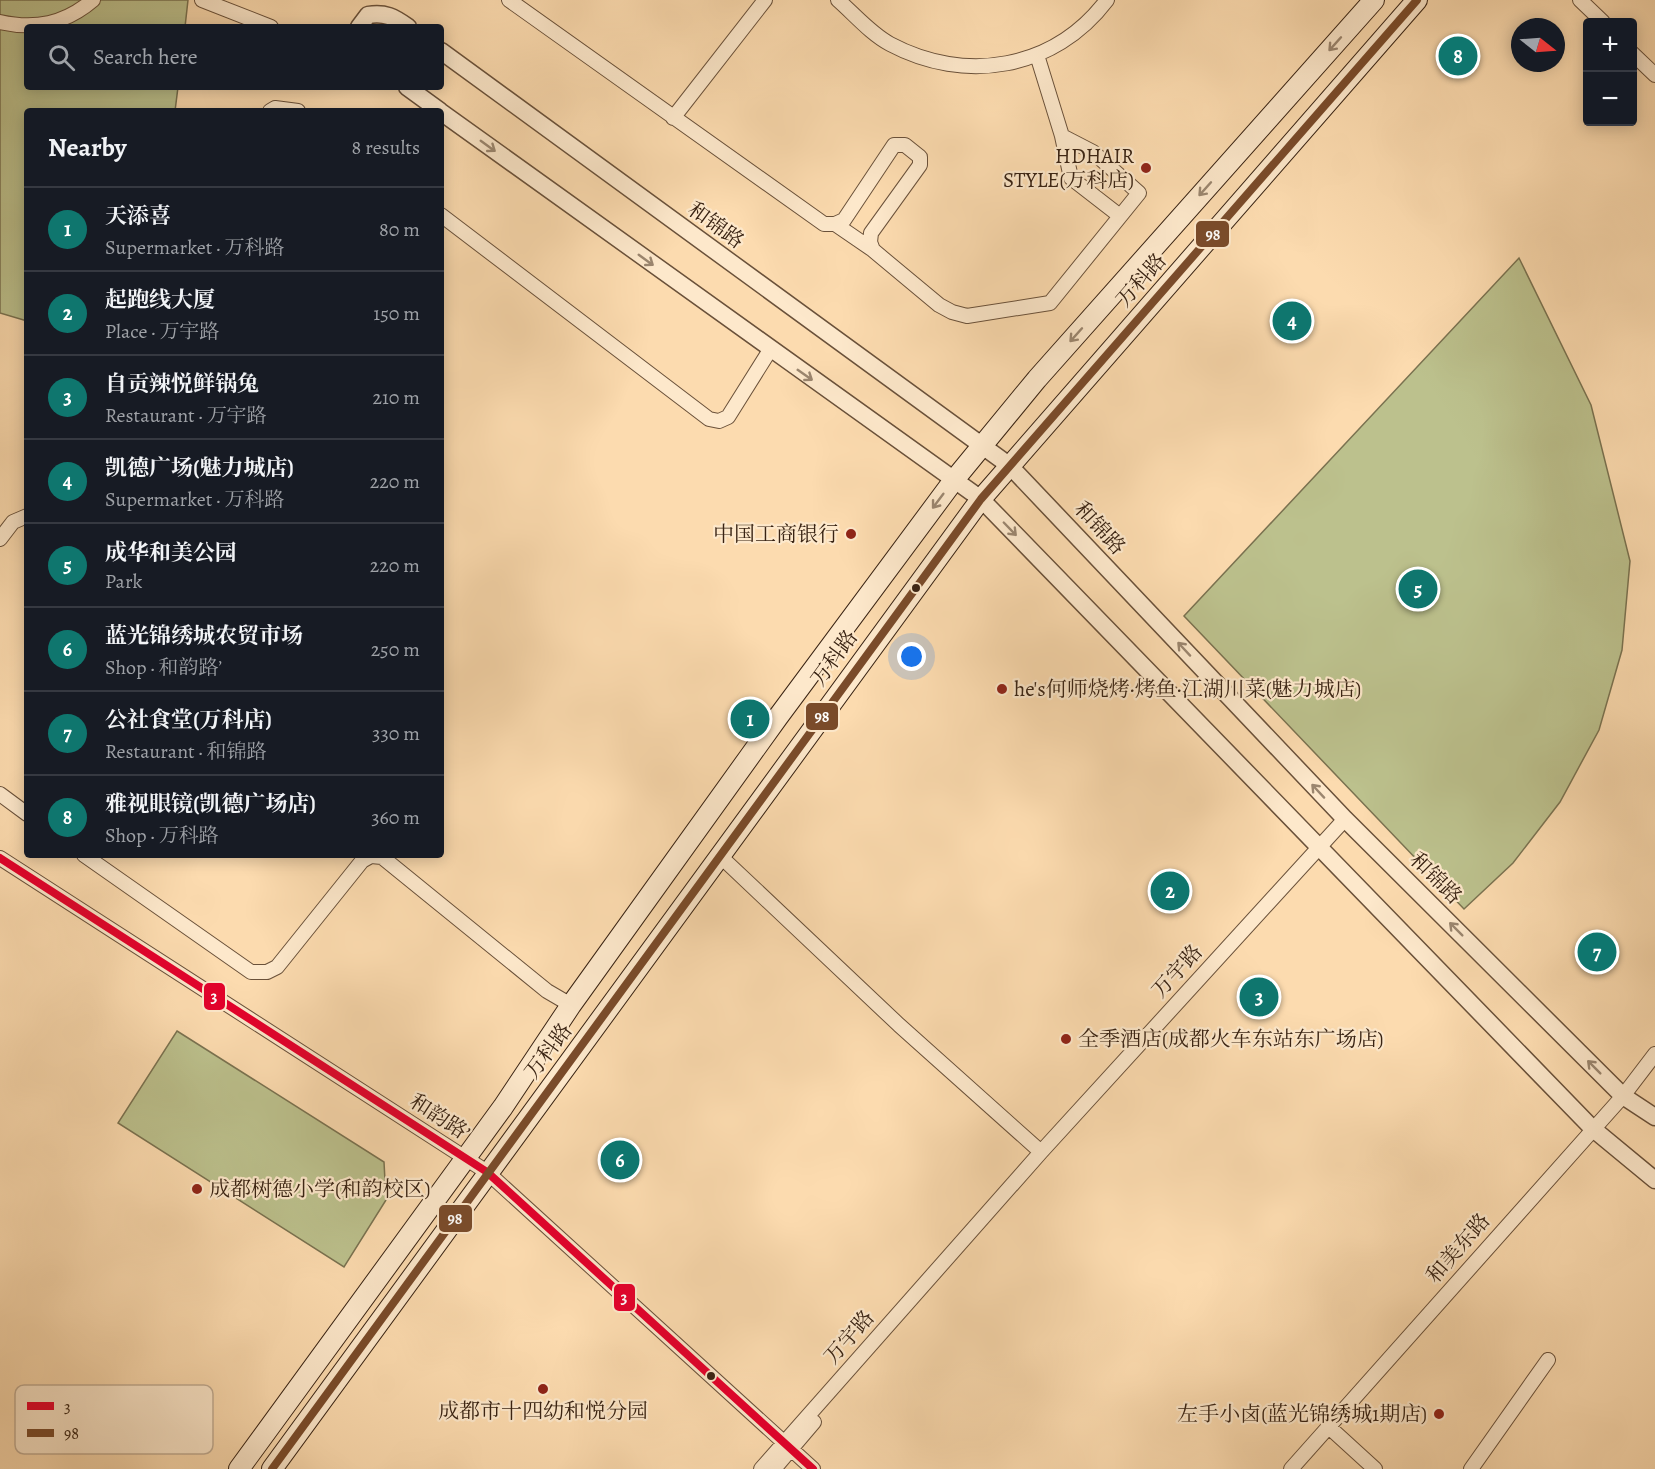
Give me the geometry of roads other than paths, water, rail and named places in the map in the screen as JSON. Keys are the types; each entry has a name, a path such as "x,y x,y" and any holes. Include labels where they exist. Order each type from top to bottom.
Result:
{"main road":[{"name":"万科路","path":"239,1469 465,1158 571,1005 954,480 1037,378 1374,0"},
{"name":"万科路","path":"272,1469 981,499 1417,0"}],"street":[{"path":"46,24 71,16 93,0"},
{"path":"202,0 263,24"},
{"path":"509,0 824,224 835,224 844,220 894,145 905,145 920,157 920,165 872,233 870,242 873,250"},
{"path":"673,118 765,0"},
{"path":"838,0 888,43 922,58 953,66 989,68 1037,55 1074,33 1107,0"},
{"path":"1580,0 1599,18"},
{"path":"360,24 368,15 380,13 393,16 404,24"},
{"path":"0,22 24,25"},
{"name":"和锦路","path":"444,53 1010,466 1345,819 1623,1096 1655,1117"},
{"path":"1037,55 1062,136 1071,178 1120,216"},
{"path":"1637,57 1655,75"},
{"path":"411,90 436,108"},
{"path":"444,114 770,350 981,499 1317,848 1592,1128 1655,1180"},
{"path":"835,224 873,250 939,305 952,312 967,316 1011,311 1050,303 1139,193 1093,152 1062,136"},
{"path":"444,217 709,419 719,421 728,417 770,350"},
{"path":"0,539 12,522 24,517"},
{"path":"0,794 24,812"},
{"name":"万宇路","path":"761,1469 788,1446 1041,1152 1345,819"},
{"path":"719,855 899,1024 1041,1152"},
{"name":"和韵路’","path":"0,858 487,1172 813,1469"},
{"path":"88,858 251,972 267,972 277,967 362,861 367,858"},
{"path":"383,858 547,991 571,1005"},
{"name":"和美东路","path":"1291,1469 1592,1128 1623,1096 1655,1054"},
{"path":"1471,1469 1548,1360"},
{"path":"1329,1427 1376,1469"},
{"name":"万宇路","path":"774,1469 788,1446"}],"place":[{"name":"雅视眼镜(凯德广场店)","path":"1458,56"},
{"name":"HDHAIR STYLE(万科店)","path":"1146,168"},
{"name":"凯德广场(魅力城店)","path":"1292,321"},
{"name":"中国工商银行","path":"851,534"},
{"name":"成华和美公园","path":"1418,589"},
{"name":"he's何师烧烤·烤鱼·江湖川菜(魅力城店)","path":"1002,689"},
{"name":"天添喜","path":"750,719"},
{"name":"起跑线大厦","path":"1170,891"},
{"name":"公社食堂(万科店)","path":"1597,952"},
{"name":"自贡辣悦鲜锅兔","path":"1259,997"},
{"name":"全季酒店(成都火车东站东广场店)","path":"1066,1039"},
{"name":"蓝光锦绣城农贸市场","path":"620,1160"},
{"name":"成都树德小学(和韵校区)","path":"197,1189"},
{"name":"成都市十四幼和悦分园","path":"543,1389"},
{"name":"左手小卤(蓝光锦绣城1期店)","path":"1439,1414"}]}
